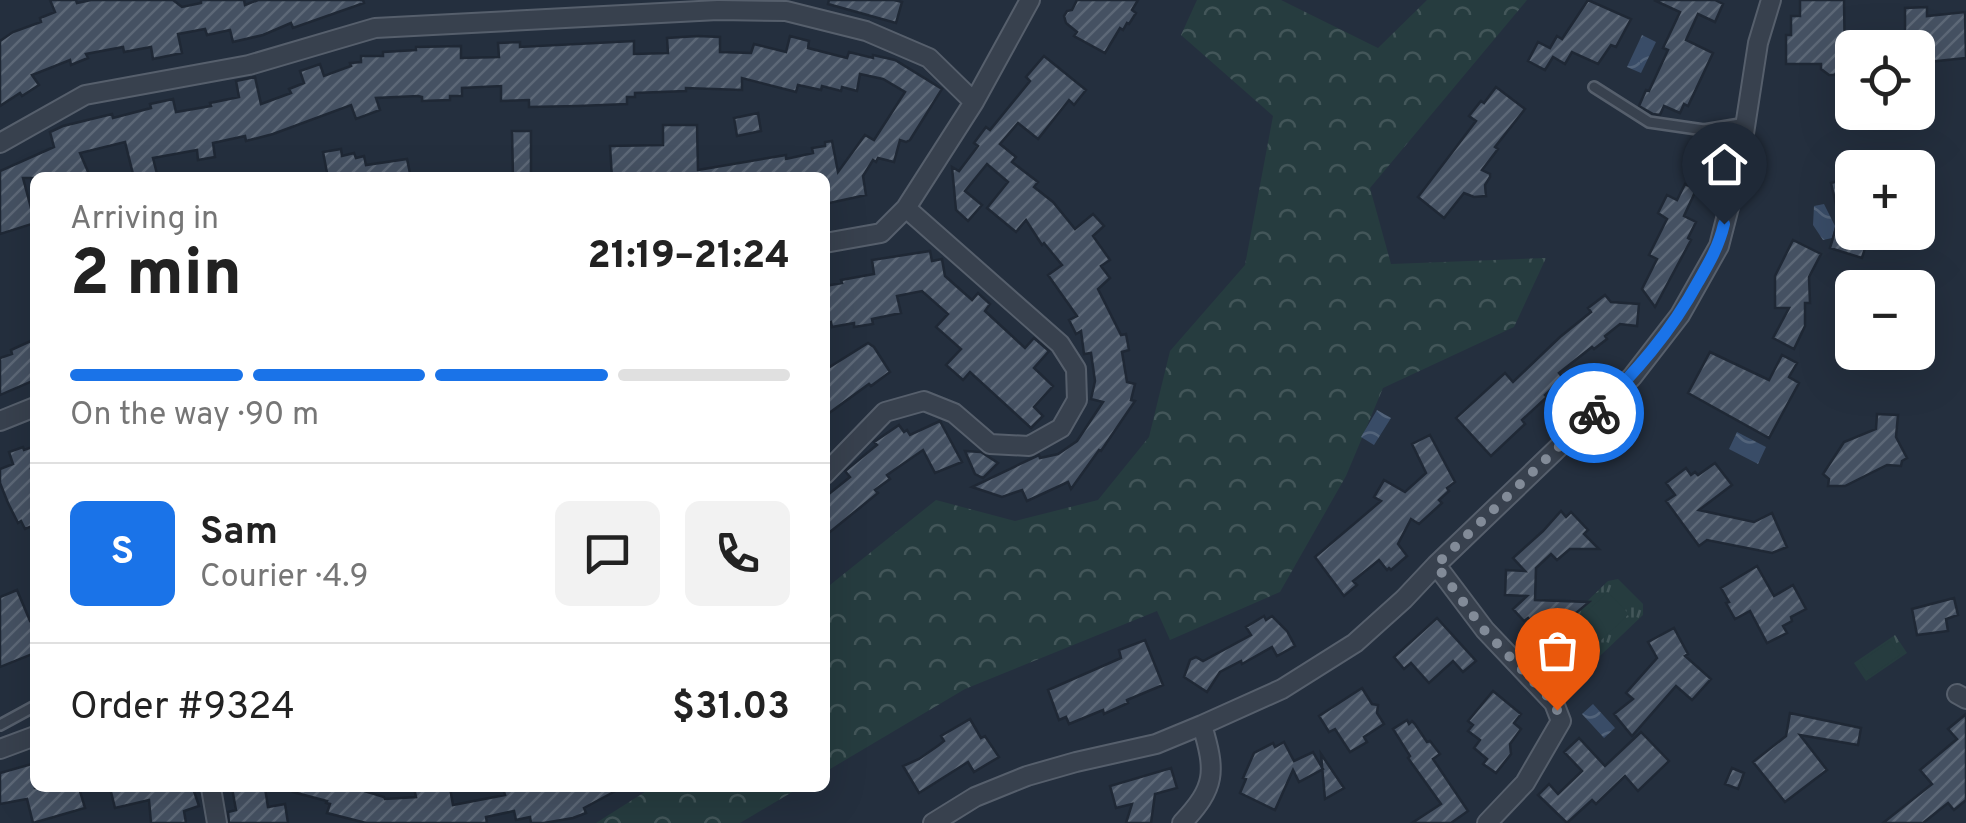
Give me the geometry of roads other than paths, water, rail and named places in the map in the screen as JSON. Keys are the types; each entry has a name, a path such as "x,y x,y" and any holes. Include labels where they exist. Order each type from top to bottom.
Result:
{"street":[{"path":"830,242 882,232 906,208 974,102 1030,0"},
{"path":"933,823 975,797 1027,776 1156,744 1202,725 1282,689 1355,643 1632,376 1680,315 1719,246 1738,172 1758,42 1771,0"},
{"path":"0,143 85,95 249,65 376,28 718,10 786,12 866,32 929,58 974,102"},
{"path":"830,469 885,412 924,401 954,413 990,444 1029,446 1062,428 1076,400 1076,369 1060,344 906,208"},
{"path":"0,421 30,409"},
{"path":"1436,565 1484,630 1554,703 1561,720 1525,784 1486,823"},
{"path":"1182,823 1211,784 1209,750 1202,725"},
{"path":"0,748 30,738"},
{"path":"212,792 218,823"}],"lane":[{"path":"1594,87 1649,122 1704,130 1746,122"},
{"path":"0,725 30,709"}],"water":[{"path":"1642,35 1656,42 1641,73 1627,67"},
{"path":"1824,204 1835,226 1832,238 1823,240 1813,225 1814,206"},
{"path":"1377,410 1391,418 1374,445 1361,437"},
{"path":"1737,432 1766,447 1758,464 1729,449"},
{"path":"1593,704 1615,728 1604,738 1582,714"}]}
